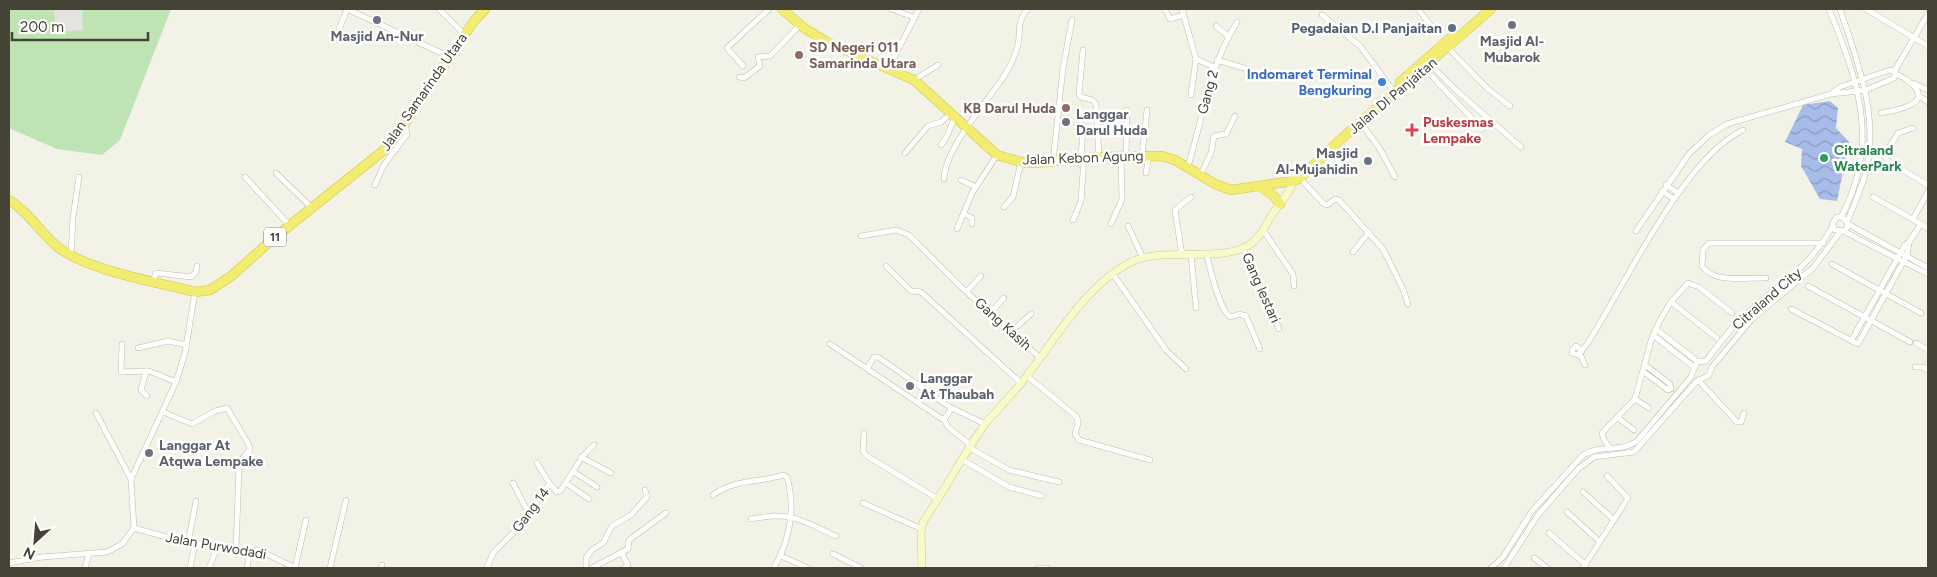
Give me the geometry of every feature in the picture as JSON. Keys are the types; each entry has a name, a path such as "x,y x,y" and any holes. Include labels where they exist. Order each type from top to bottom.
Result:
{"highway":[{"name":"Jalan Samarinda Utara","path":"195,292 210,290 230,277 383,151 405,124 465,35 485,9"},
{"name":"Jalan Kebon Agung","path":"782,9 800,25 839,48 889,67 914,80 998,155 1021,162 1053,162 1099,157 1168,157 1188,166 1215,184 1231,190 1261,187 1293,179"},
{"name":"Jalan DI Panjaitan","path":"1293,179 1361,123 1414,74 1427,66 1448,48 1484,10"},
{"path":"1293,179 1392,88 1414,74 1484,10"},
{"path":"1261,187 1274,196 1280,204"},
{"path":"9,200 22,210 47,237 71,256 103,268 195,292"}],"main road":[{"path":"922,568 923,522 985,424 1021,383 1039,357 1088,298 1113,274 1131,262 1143,258 1206,253 1243,247 1252,242 1263,230 1280,204 1293,179"}],"street":[{"path":"335,40 347,9 450,57"},
{"path":"439,9 465,35"},
{"path":"743,66 727,48 769,9"},
{"path":"891,9 913,17"},
{"path":"889,67 913,17 919,9"},
{"path":"944,179 946,165 1010,65 1018,46 1021,18 1028,9"},
{"path":"1165,9 1170,19 1183,12 1196,59 1191,95"},
{"path":"1418,9 1431,26"},
{"name":"Citraland City","path":"1706,361 1746,314 1804,266 1823,243 1834,220 1841,216 1857,179 1861,164 1861,111 1858,92 1829,9"},
{"name":"Citraland City","path":"1495,568 1532,511 1576,467 1594,457 1634,452 1700,379 1709,375 1712,367 1751,320 1803,278 1823,256 1847,223 1868,160 1869,135 1866,90 1840,9"},
{"path":"1866,9 1928,46"},
{"path":"1636,231 1666,185 1699,143 1719,128 1831,94 1866,90 1894,78 1928,14"},
{"path":"1322,15 1360,46 1392,88"},
{"path":"1053,162 1063,68 1072,20"},
{"name":"Gang 2","path":"1188,166 1214,67 1228,36 1237,22"},
{"path":"739,77 744,78 757,69 761,65 757,58 770,56 800,25"},
{"path":"1216,26 1228,36"},
{"path":"1448,48 1488,89 1510,106"},
{"path":"1083,50 1079,94 1081,97 1096,104 1099,157"},
{"path":"1196,59 1214,67"},
{"path":"1217,60 1244,68"},
{"path":"914,80 938,65"},
{"path":"1427,66 1482,130"},
{"path":"1427,66 1521,147"},
{"path":"1831,94 1835,90 1855,82 1896,72 1928,90"},
{"path":"1913,83 1918,94 1928,102"},
{"path":"1881,113 1908,107 1913,104 1918,94"},
{"path":"1111,224 1122,199 1127,110"},
{"path":"1146,110 1146,173"},
{"path":"941,145 948,133 948,128 954,115"},
{"path":"905,153 928,126 954,115"},
{"path":"1201,174 1211,152 1214,136 1226,134 1235,116"},
{"path":"1361,123 1380,149 1395,176"},
{"path":"375,185 384,165 407,134 405,124"},
{"path":"1073,220 1081,201 1084,127"},
{"path":"1913,128 1896,135 1884,156 1888,161 1928,185"},
{"path":"1585,365 1581,353 1678,193 1721,143 1742,130"},
{"path":"956,228 976,188 998,155"},
{"path":"1004,207 1013,197 1021,162"},
{"path":"276,173 312,208"},
{"path":"71,256 73,218 79,177"},
{"path":"244,177 290,226"},
{"path":"1293,179 1324,204 1327,205 1335,199 1339,200 1369,232 1383,249 1403,289 1408,304"},
{"path":"961,180 976,188"},
{"path":"1666,185 1678,193"},
{"path":"1662,192 1674,199"},
{"path":"1913,220 1928,192"},
{"path":"1182,255 1175,210 1191,196"},
{"path":"1873,197 1928,228"},
{"path":"964,214 972,218 972,224"},
{"path":"1841,216 1847,223 1928,268"},
{"path":"1791,309 1858,344 1872,320 1897,259 1921,224"},
{"path":"1128,226 1143,258"},
{"path":"1832,226 1928,274"},
{"name":"Gang Kasih","path":"861,236 888,230 904,232 916,240 952,279 1039,357"},
{"path":"1263,230 1294,274 1294,286"},
{"path":"1353,252 1369,232"},
{"path":"1860,240 1865,232"},
{"path":"1851,341 1864,316 1903,262 1909,242"},
{"path":"1766,278 1719,277 1711,275 1702,266 1704,250 1710,243 1823,243"},
{"name":"Gang lestari","path":"1243,247 1279,329"},
{"path":"1816,251 1823,256"},
{"path":"1206,253 1225,314 1230,317 1240,314 1246,316 1260,349"},
{"path":"1191,254 1196,308"},
{"path":"1832,264 1922,313"},
{"path":"153,281 156,273 191,277 196,272 197,266"},
{"path":"886,266 911,291 921,292 1021,383"},
{"path":"1113,274 1166,350 1186,369"},
{"path":"967,291 981,276"},
{"path":"1610,448 1602,436 1606,428 1635,399 1653,335 1671,302 1685,285 1693,284 1732,313"},
{"path":"1808,286 1928,350"},
{"path":"131,479 176,382 187,345 195,292"},
{"path":"991,312 1004,298"},
{"path":"1671,302 1717,338"},
{"path":"1012,331 1031,314"},
{"path":"1656,329 1698,362 1706,361 1712,367"},
{"path":"1653,335 1694,369 1700,379 1737,422 1741,422 1744,412"},
{"path":"138,348 168,341 187,345"},
{"path":"122,344 121,372 146,370 176,382"},
{"path":"830,344 868,367 944,419 948,426 967,442 970,448 1012,471 1059,482"},
{"path":"868,367 874,357 878,357 951,408 985,424"},
{"name":"Citraland City","path":"1504,568 1538,515 1588,452 1626,447 1637,441 1698,362"},
{"path":"1644,372 1668,390 1671,389 1670,384 1646,365"},
{"path":"1915,367 1923,367 1928,370"},
{"path":"146,370 141,390 147,396"},
{"path":"1026,376 1077,417 1078,422 1075,434 1079,440 1150,460"},
{"path":"1635,399 1649,408"},
{"path":"163,412 192,424 215,411 227,408 249,445 250,450 242,459 239,467 236,549"},
{"path":"944,419 951,408"},
{"path":"9,563 42,557 107,552 115,549 134,528 131,479 96,413"},
{"path":"1618,418 1634,430"},
{"path":"864,433 863,451 867,456 938,499"},
{"name":"Gang 14","path":"487,568 493,553 516,530 550,484 558,492 574,472 581,456 594,445"},
{"path":"581,456 610,473"},
{"path":"963,460 1009,487 1042,496"},
{"path":"537,463 550,484"},
{"path":"574,472 597,487"},
{"path":"713,495 736,483 783,475 787,477 792,495 791,516 781,556 774,568"},
{"path":"1549,533 1584,566 1628,498 1606,476"},
{"path":"513,483 529,514"},
{"path":"566,483 590,499"},
{"path":"586,568 586,558 589,553 604,543 612,526 637,510 647,497 645,490"},
{"path":"1583,492 1613,519"},
{"path":"330,568 346,500"},
{"path":"188,543 196,501"},
{"path":"863,502 922,529"},
{"path":"1567,512 1599,541"},
{"path":"592,568 629,548 629,541 634,536 666,513"},
{"path":"751,519 791,516 836,536"},
{"path":"295,568 306,520"},
{"name":"Jalan Purwodadi","path":"134,528 188,543 217,548 264,552 295,568"},
{"path":"190,568 195,544"},
{"path":"209,568 217,548"},
{"path":"247,568 250,550"},
{"path":"621,552 628,567"},
{"path":"85,568 89,553"},
{"path":"833,554 861,568"},
{"path":"781,556 808,568"},
{"path":"1534,558 1547,568"},
{"path":"1039,568 1047,568"}],"green space":[{"path":"9,9 171,9 120,140 102,155 57,149 9,128"}],"shaded area":[{"path":"54,9 82,9 83,30 56,32"}],"water":[{"name":"Citraland WaterPark","path":"1830,101 1838,108 1836,128 1849,142 1837,201 1820,199 1801,166 1802,149 1785,142 1803,105"}],"place":[{"name":"Masjid An-Nur","path":"377,20"},
{"name":"Masjid Al- Mubarok","path":"1512,25"},
{"name":"Pegadaian D.I Panjaitan","path":"1452,28"},
{"name":"SD Negeri 011 Samarinda Utara","path":"799,55"},
{"name":"Indomaret Terminal Bengkuring","path":"1382,82"},
{"name":"KB Darul Huda","path":"1066,108"},
{"name":"Langgar Darul Huda","path":"1066,122"},
{"name":"Puskesmas Lempake","path":"1412,130"},
{"name":"Citraland WaterPark","path":"1824,158"},
{"name":"Masjid Al-Mujahidin","path":"1368,161"},
{"name":"Langgar At Thaubah","path":"910,386"},
{"name":"Langgar At Atqwa Lempake","path":"149,453"}]}
